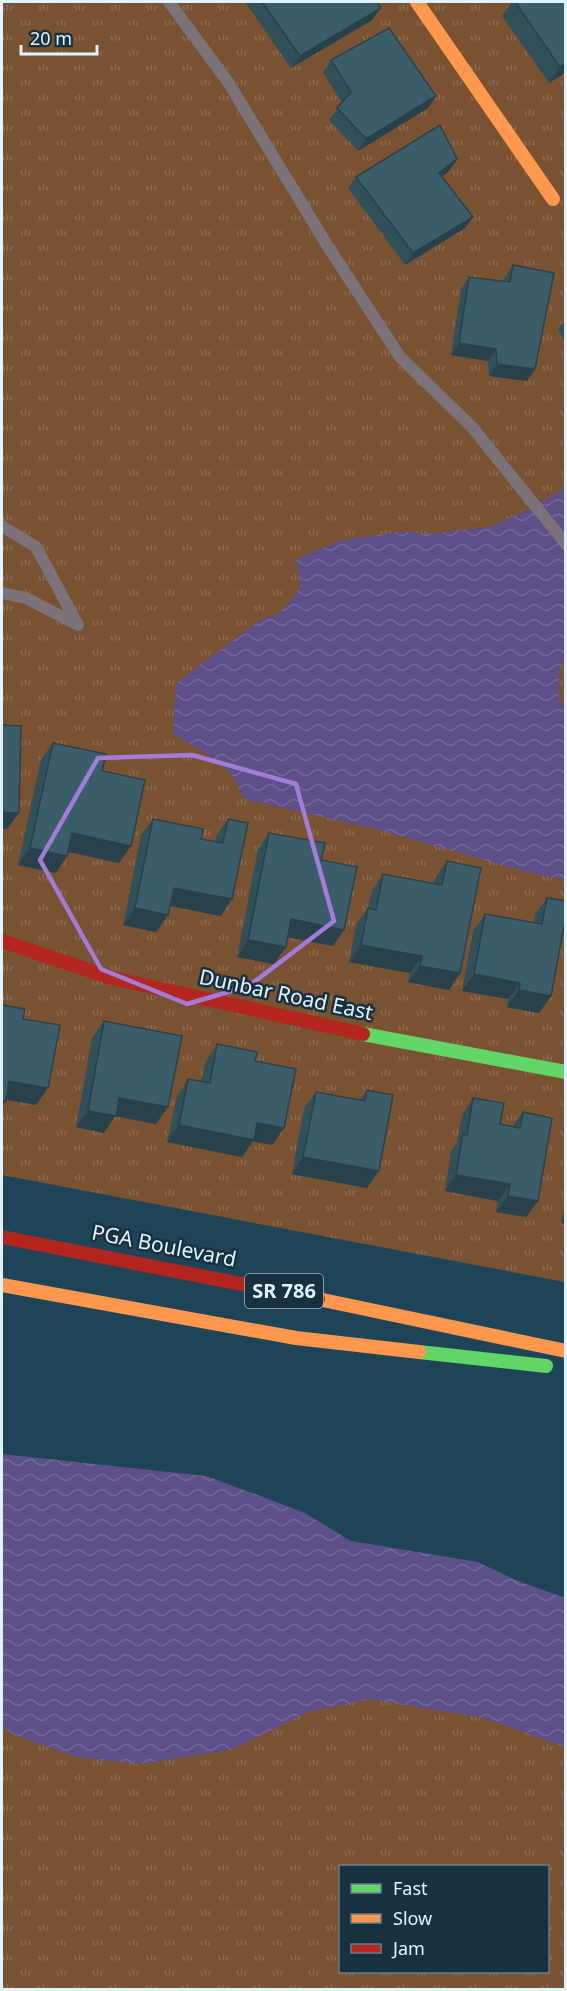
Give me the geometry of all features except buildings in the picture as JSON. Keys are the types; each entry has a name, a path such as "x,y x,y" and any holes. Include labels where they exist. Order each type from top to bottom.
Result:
{"main road":[{"path":"417,2 553,199"},
{"name":"Dunbar Road East","path":"2,941 112,978 365,1034 566,1072"},
{"name":"PGA Boulevard","path":"2,1237 230,1280 566,1351"},
{"name":"SR 786","path":"2,1285 296,1338 566,1368"}],"lane":[{"path":"169,2 228,82 327,245 400,357 472,427 532,498 566,544"},
{"path":"2,526 36,547 78,625 26,598 2,593"}],"highlighted area":[{"path":"192,755 296,784 334,921 249,986 187,1004 101,969 40,860 98,758"}],"green space":[{"path":"2,2 565,2 565,1282 2,1175"},
{"path":"2,1542 565,1647 565,1989 2,1989"}],"water":[{"path":"565,487 566,649 560,673 559,690 566,713 565,880 523,871 380,830 244,799 231,773 207,754 173,734 176,683 260,620 280,613 301,587 296,559 339,541 402,531 427,534 490,527 535,506"},
{"path":"2,1454 206,1476 303,1512 351,1541 478,1562 513,1579 565,1598 565,1747 484,1718 369,1699 308,1712 231,1750 140,1764 76,1757 12,1734 2,1727"}],"traffic: fast":[{"path":"363,1034 566,1072"},
{"path":"419,1352 546,1366"}],"traffic: slow":[{"path":"417,2 553,199"},
{"path":"2,1285 296,1338 419,1352"},
{"path":"318,1299 566,1351"}],"traffic: jam":[{"path":"2,941 112,978 363,1034"},
{"path":"2,1237 318,1299"}]}
